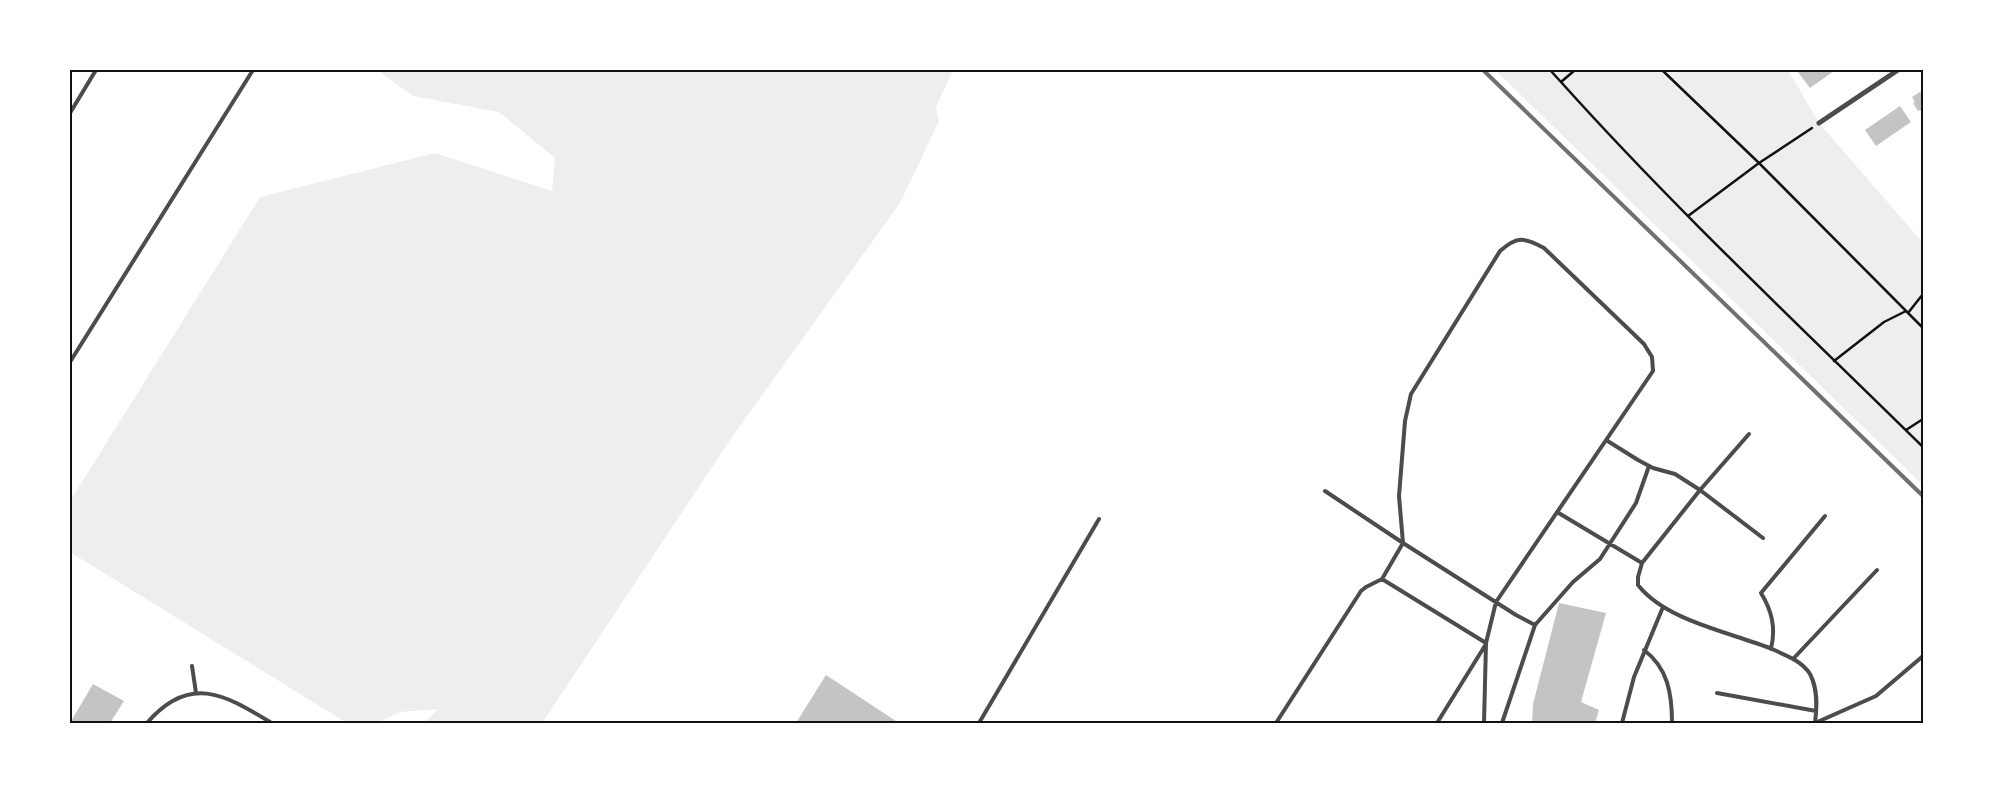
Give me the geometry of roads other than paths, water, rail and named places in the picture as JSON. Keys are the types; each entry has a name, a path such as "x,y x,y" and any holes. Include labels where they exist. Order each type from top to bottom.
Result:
{"street":[{"path":"1819,123 1898,70"}],"lane":[{"path":"70,113 96,70"},
{"path":"70,362 253,70"},
{"path":"1276,723 1361,591 1382,579 1403,543 1399,496 1405,421 1411,394 1487,269 1500,251 1511,241 1520,239 1531,240 1544,248 1617,317 1644,344 1652,357 1653,371 1496,602 1486,643 1484,723"},
{"path":"1749,434 1700,490 1642,563 1638,576 1638,585 1645,594 1662,607 1677,615 1771,649 1793,659 1807,670 1814,684 1815,723 1876,696 1923,656"},
{"path":"1606,440 1649,466 1675,474 1700,490 1763,538"},
{"path":"1502,723 1535,625 1573,582 1600,559 1611,544 1636,503 1649,466"},
{"path":"1325,491 1403,543 1535,625"},
{"path":"1557,512 1642,563"},
{"path":"1771,649 1774,634 1772,616 1761,593 1825,516"},
{"path":"979,723 1099,519"},
{"path":"1793,659 1877,570"},
{"path":"1382,579 1486,643"},
{"path":"1622,723 1634,677 1662,607"},
{"path":"1436,723 1486,643"},
{"path":"1644,650 1655,658 1662,669 1671,694 1672,723"},
{"path":"192,666 196,693"},
{"path":"147,723 156,712 174,700 196,693 225,697 270,722"},
{"path":"1717,693 1816,711"}],"railway":[{"path":"1483,70 1923,496"}]}
